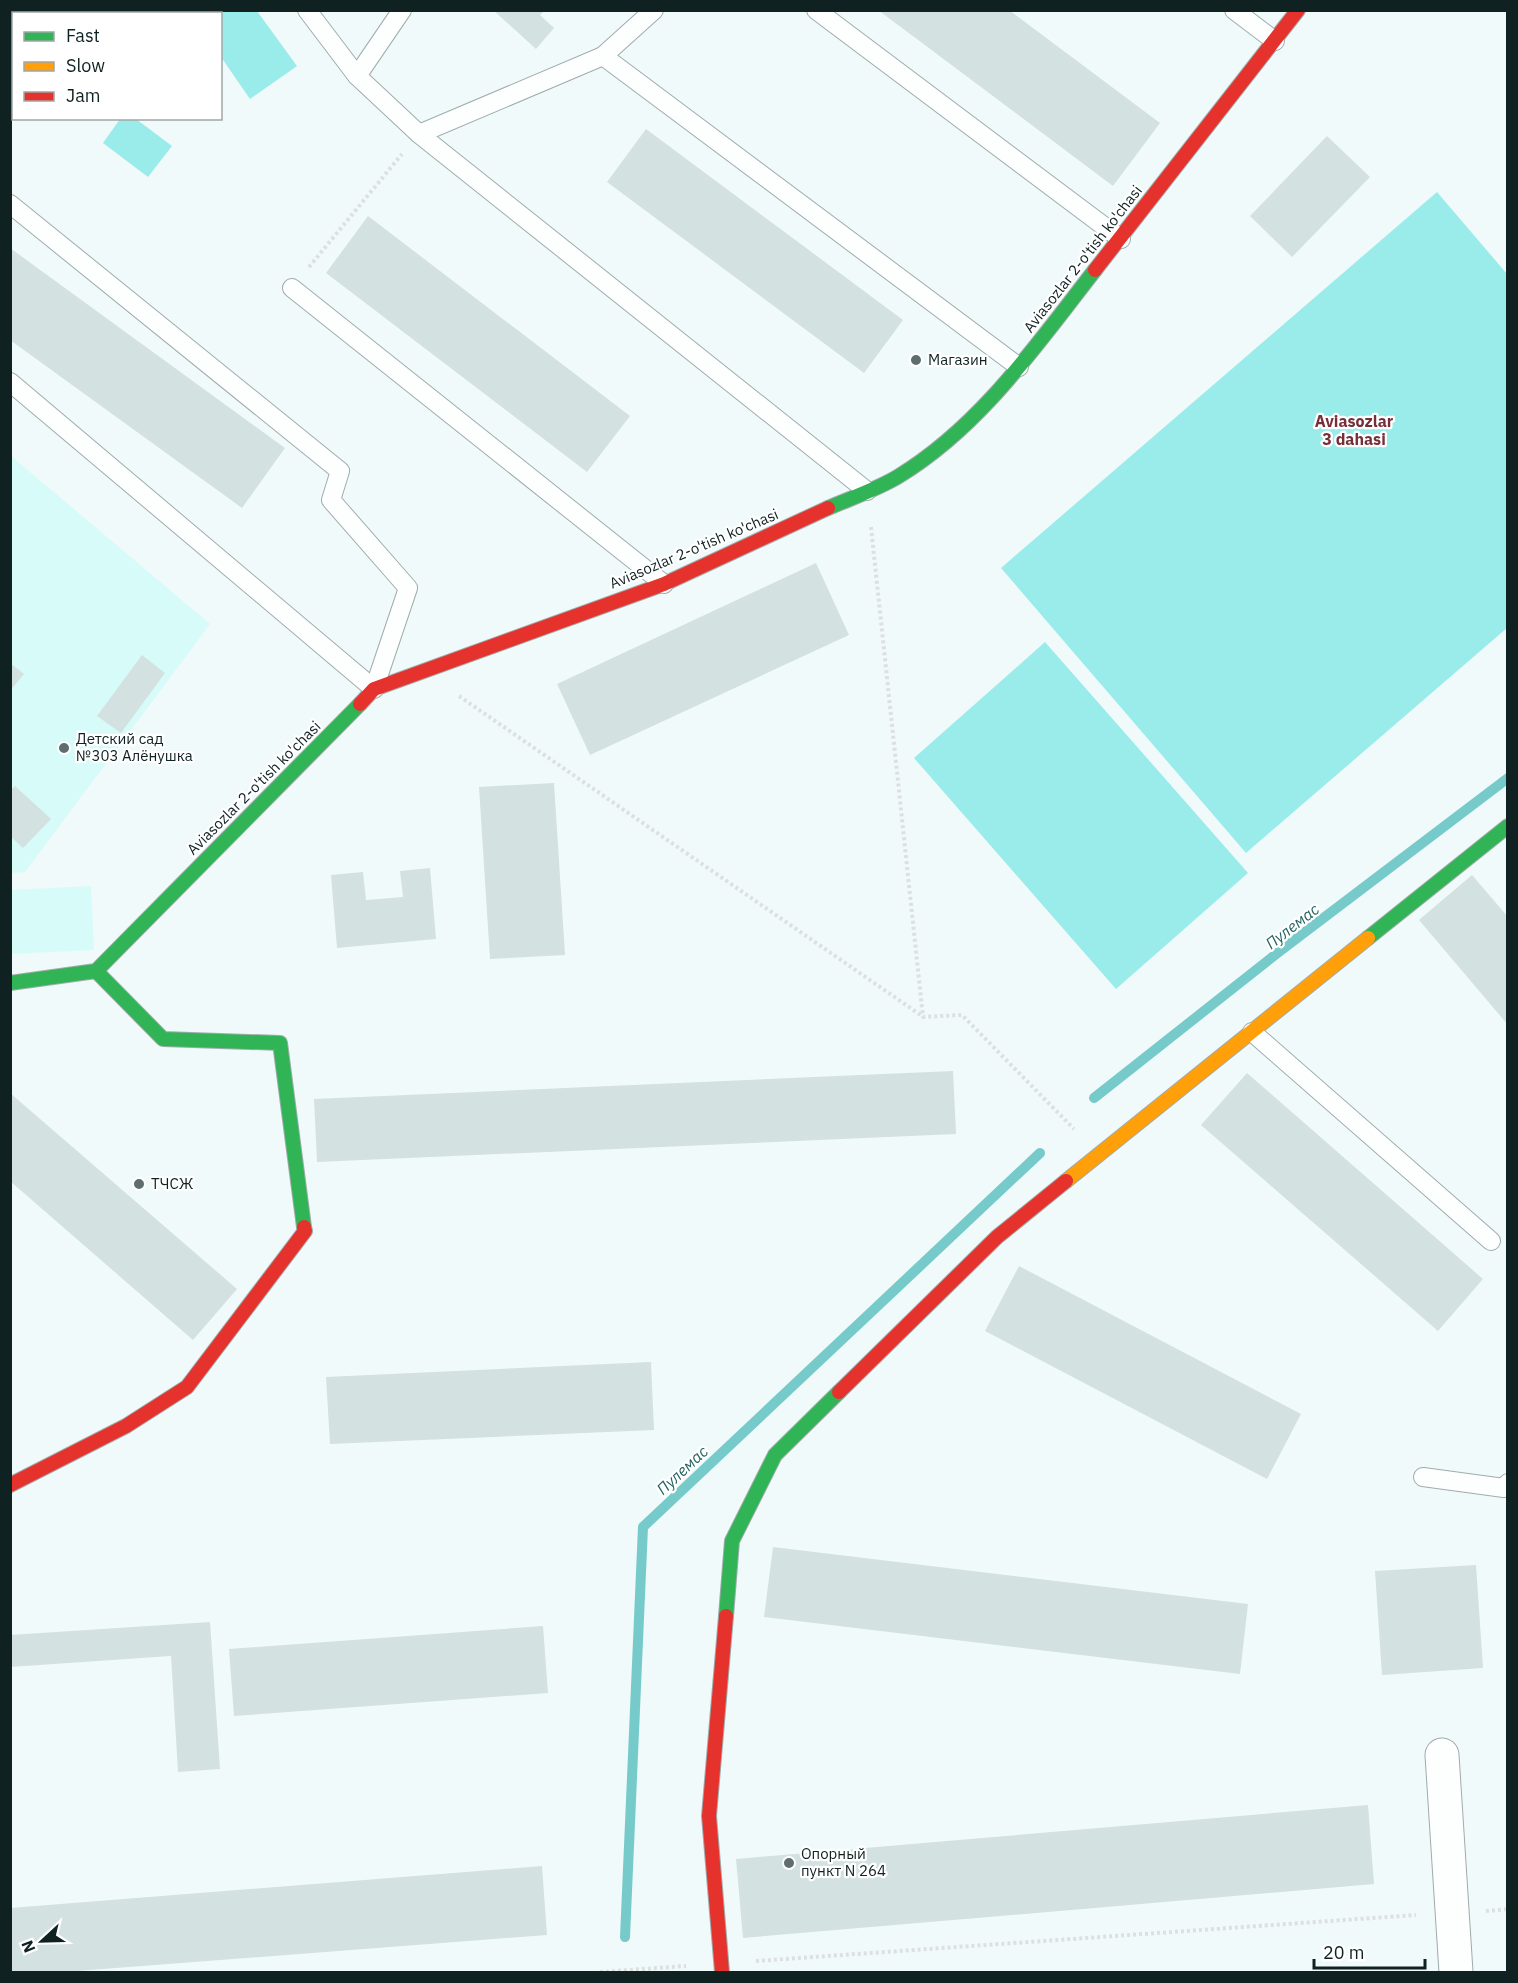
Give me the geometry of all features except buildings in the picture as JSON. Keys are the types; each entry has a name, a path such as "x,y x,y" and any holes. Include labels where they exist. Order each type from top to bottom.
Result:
{"street":[{"name":"Aviasozlar 2-o'tish ko'chasi","path":"96,971 374,689 664,584 899,476 958,432 1019,367 1298,10"},
{"path":"722,1968 709,1816 732,1541 774,1455 997,1237 1508,826"},
{"path":"10,983 96,971 162,1039 280,1043 305,1231 187,1387 126,1426 10,1485"},
{"path":"1442,1755 1456,1972"}],"lane":[{"path":"307,10 357,76 419,134 867,491"},
{"path":"357,76 402,10"},
{"path":"419,134 603,56 654,10"},
{"path":"816,10 1121,239"},
{"path":"1234,10 1275,41"},
{"path":"603,56 1019,367"},
{"path":"10,204 340,471 331,500 408,588 374,689 10,382"},
{"path":"292,288 664,584"},
{"path":"1252,1032 1491,1241"},
{"path":"1423,1477 1504,1488 1508,1484"}],"path":[{"path":"292,288 419,134"},
{"path":"867,491 922,1017"},
{"path":"423,671 922,1017 962,1015 1077,1133"},
{"path":"600,1972 722,1968 1452,1912 1508,1910"}],"shaded area":[{"path":"257,11 297,66 250,99 222,58 222,12 189,12"},
{"path":"119,120 137,120 172,146 148,177 103,143"},
{"path":"1437,192 1507,274 1507,628 1246,853 1001,568"},
{"name":"Детский сад №303 Алёнушка","path":"11,456 210,624 25,872 11,873"},
{"path":"1045,642 1248,873 1116,989 914,758"},
{"path":"91,886 94,950 11,954 10,890"}],"waterway":[{"name":"Пулемас","path":"1094,1098 1280,951 1508,778"},
{"name":"Пулемас","path":"625,1937 643,1527 1040,1153"}],"traffic: fast":[{"path":"828,508 899,476 929,456 956,433 1006,382 1095,270"},
{"path":"10,983 96,971 360,704"},
{"path":"1368,938 1508,826"},
{"path":"96,971 163,1039 280,1043 304,1227"},
{"path":"726,1616 732,1541 775,1455 839,1392"}],"traffic: slow":[{"path":"1066,1181 1368,938"}],"traffic: jam":[{"path":"1095,270 1298,10"},
{"path":"360,704 374,689 664,584 828,508"},
{"path":"839,1392 997,1237 1066,1181"},
{"path":"10,1485 126,1426 187,1387 305,1231 304,1227"},
{"path":"722,1972 709,1816 726,1616"}],"place":[{"name":"Магазин","path":"916,360"},
{"name":"Детский сад №303 Алёнушка","path":"64,748"},
{"name":"ТЧСЖ","path":"139,1184"},
{"name":"Опорный пункт N 264","path":"789,1863"}],"district":[{"name":"Aviasozlar 3 dahasi","path":"1354,430"}]}
